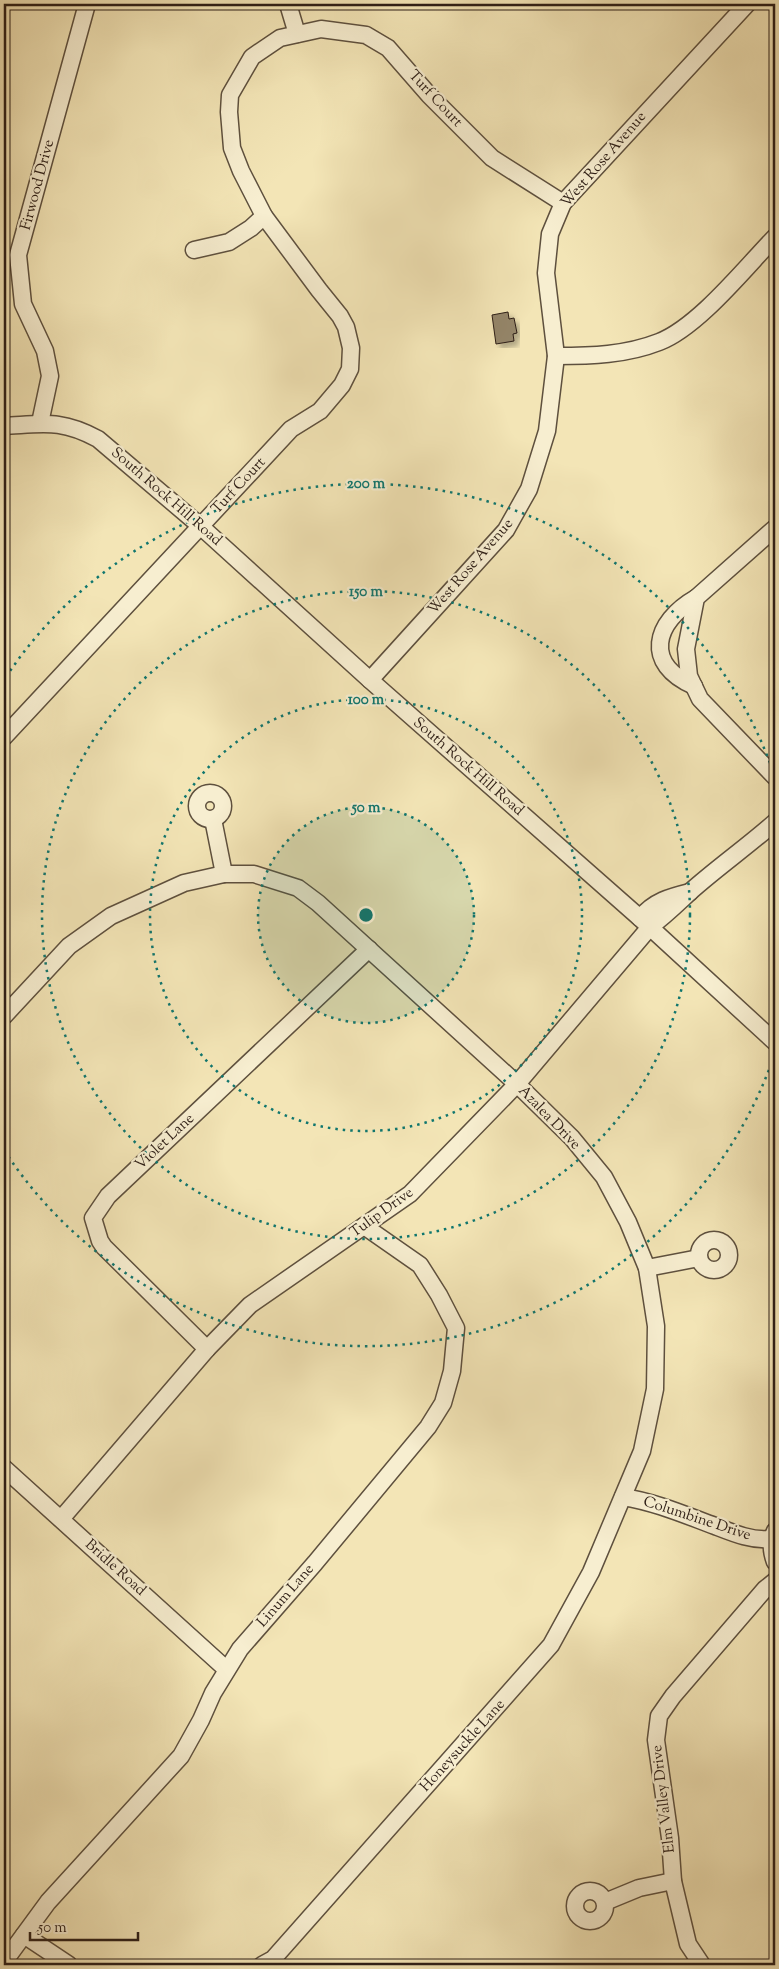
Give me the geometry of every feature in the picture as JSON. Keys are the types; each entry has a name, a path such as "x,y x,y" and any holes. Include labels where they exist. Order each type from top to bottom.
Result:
{"street":[{"name":"Firwood Drive","path":"40,423 50,376 45,351 22,304 18,256 87,4"},
{"path":"288,4 297,34"},
{"name":"West Rose Avenue","path":"370,680 506,530 520,508 528,489 547,430 556,356 546,273 550,234 563,203 747,4"},
{"name":"Turf Court","path":"4,737 291,429 320,411 342,385 350,369 351,348 346,327 340,316 264,216 241,171 232,148 229,112 230,95 252,57 280,38 321,29 366,35 388,48 429,95 492,158 563,203"},
{"path":"194,250 230,242 251,228 264,216"},
{"path":"556,356 604,356 659,342 687,326 708,307 775,237"},
{"name":"South Rock Hill Road","path":"4,426 40,423 74,427 98,439 201,527 370,680 645,923 775,1042"},
{"path":"694,686 681,681 663,663 659,650 664,628 688,603 775,528"},
{"path":"696,598 686,649 689,676 700,699 775,777"},
{"path":"213,819 224,874"},
{"name":"Tulip Drive","path":"61,1519 207,1349 250,1305 410,1194 517,1084 645,923 668,914 690,892 746,848 775,822"},
{"name":"Azalea Drive","path":"4,1016 70,946 111,916 184,883 224,874 254,874 298,888 318,903 517,1084 572,1138 604,1177 628,1222 647,1268 656,1326 655,1389 642,1451 623,1497"},
{"name":"Violet Lane","path":"207,1349 104,1247 100,1241 93,1218 108,1196 369,949"},
{"name":"Linum Lane","path":"4,1962 48,1902 181,1756 226,1669 240,1648 315,1563 428,1427 443,1403 452,1371 456,1328 439,1295 420,1265 364,1226"},
{"path":"647,1268 699,1258"},
{"name":"Bridle Road","path":"4,1468 226,1669"},
{"name":"Columbine Drive","path":"623,1497 644,1500 744,1537 762,1540 773,1535"},
{"name":"Honeysuckle Lane","path":"262,1965 273,1959 551,1644 592,1572 623,1497"},
{"path":"773,1535 772,1554 775,1562"},
{"name":"Elm Valley Drive","path":"702,1965 688,1944 673,1881 670,1838 656,1740 659,1716 686,1682 775,1581"},
{"path":"604,1902 638,1888 673,1881"},
{"path":"24,1935 69,1965"}],"building":[{"path":"508,312 509,319 514,318 517,333 513,334 514,341 496,344 492,315"}]}
